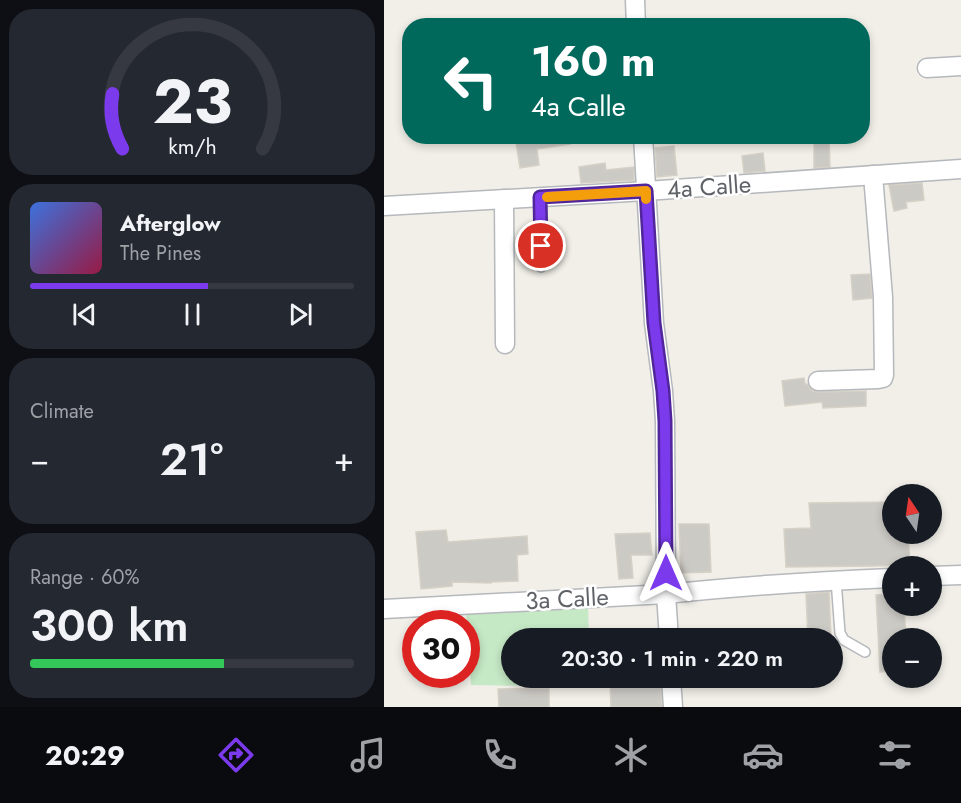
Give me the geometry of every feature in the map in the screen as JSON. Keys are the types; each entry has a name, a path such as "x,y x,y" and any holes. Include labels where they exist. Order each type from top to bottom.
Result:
{"street":[{"path":"634,0 635,18"},
{"path":"927,68 961,66"},
{"path":"643,144 654,323 665,421 668,628"},
{"name":"4a Calle","path":"384,206 961,169"},
{"path":"818,381 878,379 883,378 884,375 883,297 873,175"},
{"path":"504,199 505,344"},
{"path":"942,576 961,575"},
{"name":"3a Calle","path":"384,609 666,594 882,578"},
{"path":"672,688 673,707"}],"lane":[{"path":"540,197 541,267"},
{"path":"836,580 840,633 844,640 865,652"}],"green space":[{"path":"588,604 589,628 501,628 501,686 480,685 480,610"}],"building":[{"path":"516,144 570,144 537,149 539,165 520,168"},
{"path":"814,144 829,144 830,167 814,168"},
{"path":"674,146 677,175 657,177 655,148"},
{"path":"763,153 765,171 744,173 742,156"},
{"path":"605,163 606,170 634,167 634,180 581,183 579,167"},
{"path":"922,183 924,200 906,202 907,208 894,211 889,185"},
{"path":"870,274 872,298 853,300 851,275"},
{"path":"804,378 805,384 812,391 866,391 866,406 823,408 822,402 785,406 782,381"},
{"path":"882,502 882,544 909,544 909,556 882,556 882,565 786,567 784,529 811,528 809,503"},
{"path":"679,524 709,524 711,572 681,573"},
{"path":"446,530 448,542 527,536 528,554 517,555 518,581 452,582 452,586 421,589 416,532"},
{"path":"650,533 652,555 631,555 633,578 619,579 615,534"},
{"path":"829,592 831,628 808,628 806,594"},
{"path":"876,595 882,595 882,616 905,616 905,628 882,628 882,672 880,672"},
{"path":"549,688 549,707 499,707 498,689"},
{"path":"610,688 661,688 662,707 611,707"}],"slow traffic":[{"path":"547,197 646,191 646,199"}],"route":[{"path":"541,246 540,197 646,191 654,323 665,421 666,573"}]}
